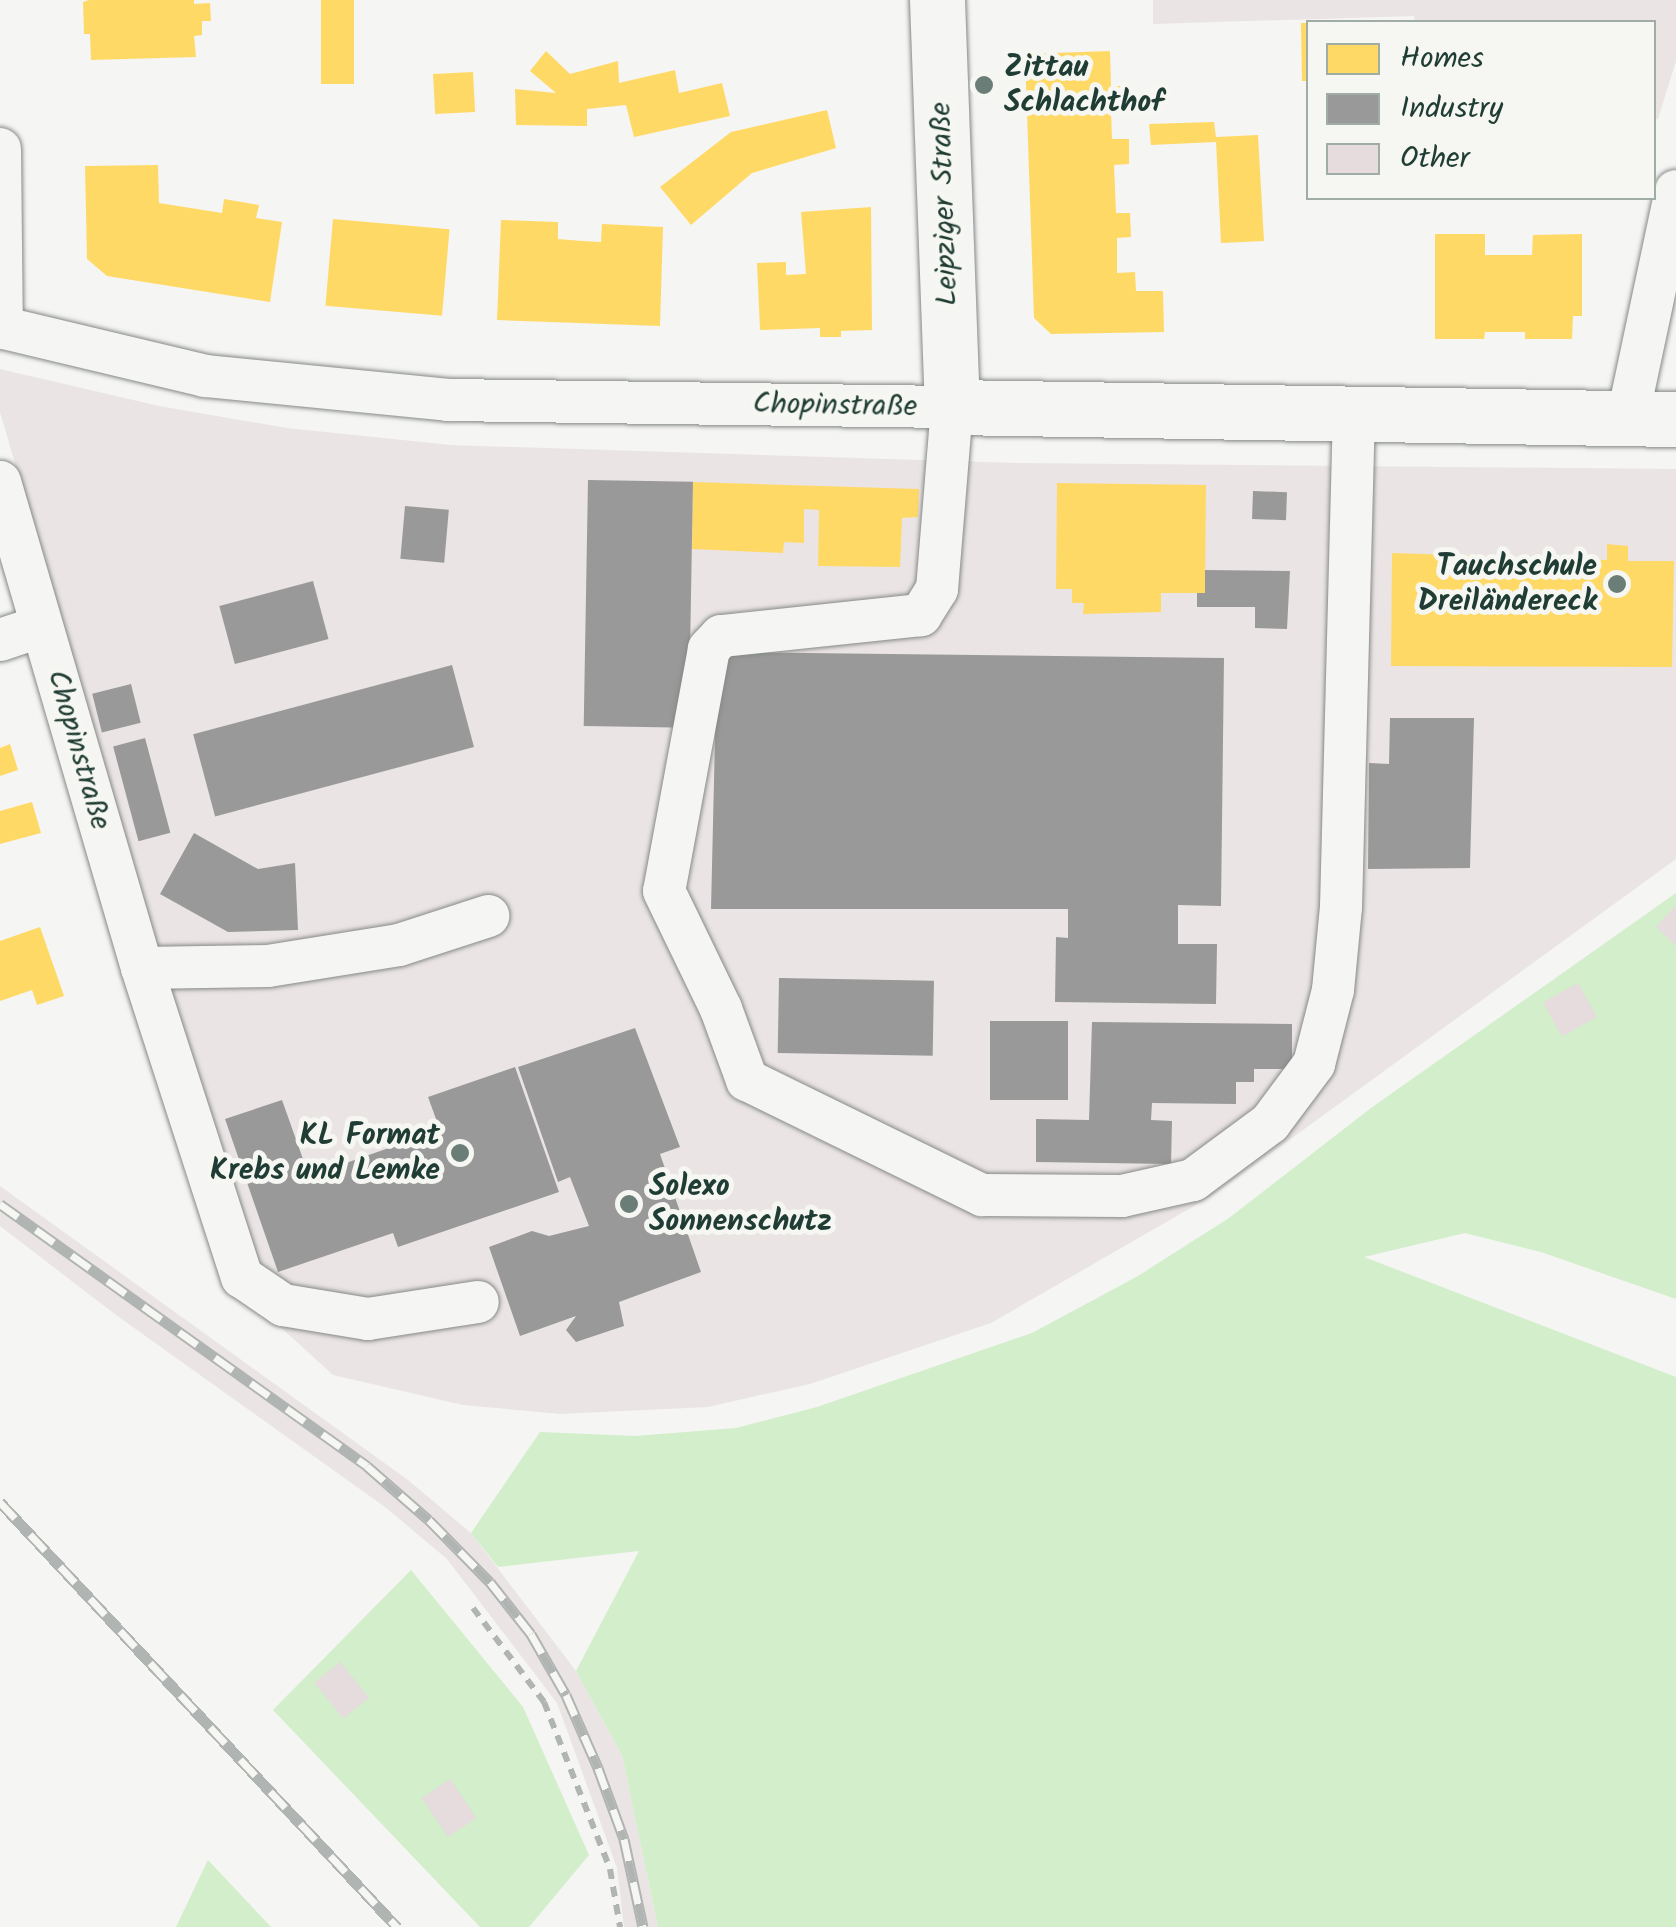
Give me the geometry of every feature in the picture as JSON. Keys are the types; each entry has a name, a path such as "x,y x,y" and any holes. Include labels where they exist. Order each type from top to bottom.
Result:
{"main road":[{"name":"Leipziger Straße","path":"937,0 952,407"},
{"name":"Chopinstraße","path":"952,407 1652,418"}],"street":[{"path":"0,148 1,328"},
{"path":"1652,418 1676,191"},
{"name":"Chopinstraße","path":"1,328 205,376 448,400 952,407"},
{"path":"952,407 937,590 922,615 720,636 709,650 664,890 721,1009 747,1080 982,1196 1122,1196 1193,1180 1270,1123 1314,1064 1333,990 1341,907 1354,414"},
{"name":"Chopinstraße","path":"0,482 142,968 242,1277 284,1305 368,1318 478,1302"},
{"path":"0,640 42,626"},
{"path":"142,968 268,966 399,945 488,916"}],"path":[{"path":"474,1608 544,1702 610,1869 620,1927"}],"shaded area":[{"path":"1153,0 1676,0 1676,61 1656,119 1656,20 1415,20 1414,16 1153,24"},
{"path":"0,369 159,406 287,428 451,445 1017,463 1676,469 1676,859 1215,1194 991,1323 810,1384 708,1407 560,1414 463,1405 333,1375 276,1323 238,1229 0,412"},
{"path":"0,1186 408,1480 471,1533 576,1671 622,1755 658,1927 624,1927 617,1868 557,1703 447,1559 385,1507 116,1315 0,1226"}],"green space":[{"path":"1676,893 1676,1299 1541,1252 1465,1233 1364,1257 1676,1377 1676,1927 658,1927 622,1755 576,1671 639,1551 498,1567 471,1533 540,1432 635,1436 736,1428 817,1407 1032,1333 1138,1276 1229,1218 1371,1108"},
{"path":"411,1570 523,1707 589,1855 529,1927 480,1927 273,1710"},
{"path":"208,1860 271,1927 176,1927"}],"building: Homes":[{"path":"194,0 194,4 210,3 211,21 202,21 202,35 194,36 196,57 91,60 90,34 84,34 83,2"},
{"path":"321,0 354,0 354,84 321,84"},
{"path":"1301,23 1306,23 1306,81 1302,81"},
{"path":"546,51 570,74 618,61 619,83 675,70 679,93 722,83 730,116 634,137 626,105 587,109 587,126 516,125 515,89 556,93 530,71"},
{"path":"1110,51 1111,86 1127,86 1128,109 1111,110 1112,139 1129,139 1129,164 1114,165 1116,213 1130,213 1131,237 1117,238 1117,273 1135,272 1136,291 1163,291 1164,332 1051,334 1034,318 1025,54"},
{"path":"473,72 475,112 435,114 433,74"},
{"path":"827,110 836,148 752,173 691,225 660,187 731,132"},
{"path":"1214,122 1216,137 1258,135 1264,241 1221,243 1216,142 1151,145 1149,124"},
{"path":"158,165 159,203 222,213 224,199 259,205 256,218 282,222 270,302 107,276 87,259 85,166"},
{"path":"871,207 872,330 841,331 841,337 820,337 820,328 760,330 757,263 786,262 786,275 806,274 801,212"},
{"path":"333,219 450,229 442,316 325,306"},
{"path":"501,220 558,222 558,239 601,242 602,224 663,227 660,326 497,320"},
{"path":"1435,234 1485,234 1485,255 1532,255 1533,235 1582,234 1582,316 1573,316 1572,339 1525,339 1525,332 1485,332 1484,339 1435,339"},
{"path":"693,482 919,489 918,517 902,518 900,567 818,566 819,510 804,509 804,543 784,542 783,553 692,549"},
{"path":"1057,483 1206,485 1205,593 1161,593 1161,612 1083,614 1084,603 1072,603 1072,589 1056,589"},
{"path":"1607,544 1628,546 1628,561 1674,561 1672,667 1391,666 1392,553 1607,560"},
{"path":"10,744 18,770 0,776 0,748"},
{"path":"32,802 41,833 0,844 0,811"},
{"path":"40,927 64,996 37,1005 32,990 0,1001 0,941"}],"building: Industry":[{"path":"588,480 693,482 689,728 584,726"},
{"path":"1253,491 1287,492 1286,520 1252,519"},
{"path":"405,506 449,510 444,563 400,559"},
{"path":"1205,570 1290,571 1287,629 1255,628 1255,607 1197,607 1197,593 1205,593"},
{"path":"313,581 329,639 235,664 219,606"},
{"path":"717,652 1224,658 1221,906 1178,905 1178,944 1217,944 1216,1004 1055,1002 1056,937 1068,938 1068,909 711,909"},
{"path":"452,665 474,747 215,816 193,734"},
{"path":"131,684 141,723 102,732 92,694"},
{"path":"1390,718 1474,718 1470,868 1368,869 1369,763 1389,764"},
{"path":"145,738 170,833 138,841 113,747"},
{"path":"194,833 258,869 295,863 298,930 228,932 160,894"},
{"path":"779,978 934,981 933,1056 778,1053"},
{"path":"990,1021 1068,1021 1068,1100 990,1100"},
{"path":"1092,1022 1292,1024 1292,1069 1254,1069 1254,1082 1236,1082 1236,1104 1152,1103 1151,1120 1172,1121 1171,1164 1036,1162 1036,1119 1089,1120"},
{"name":"Solexo Sonnenschutz","path":"635,1028 680,1147 660,1154 701,1272 619,1302 624,1326 576,1342 566,1330 576,1316 520,1336 489,1247 532,1231 549,1236 589,1226 570,1177 558,1182 518,1067"},
{"name":"KL Format Krebs und Lemke","path":"515,1067 559,1192 398,1247 393,1233 278,1272 225,1119 282,1100 309,1176 440,1130 428,1097"}],"building: Other":[{"path":"1676,905 1676,946 1656,927"},
{"path":"1578,983 1597,1017 1562,1037 1543,1002"},
{"path":"340,1662 369,1698 343,1719 314,1683"},
{"path":"450,1779 476,1818 448,1837 422,1798"}],"railway":[{"path":"0,1204 367,1466 429,1520 490,1582 531,1634 566,1695 624,1839 643,1927"},
{"path":"0,1502 397,1927"}],"place":[{"name":"Zittau Schlachthof","path":"984,85"},
{"name":"Tauchschule Dreiländereck","path":"1617,584"},
{"name":"KL Format Krebs und Lemke","path":"460,1153"},
{"name":"Solexo Sonnenschutz","path":"629,1204"}]}
